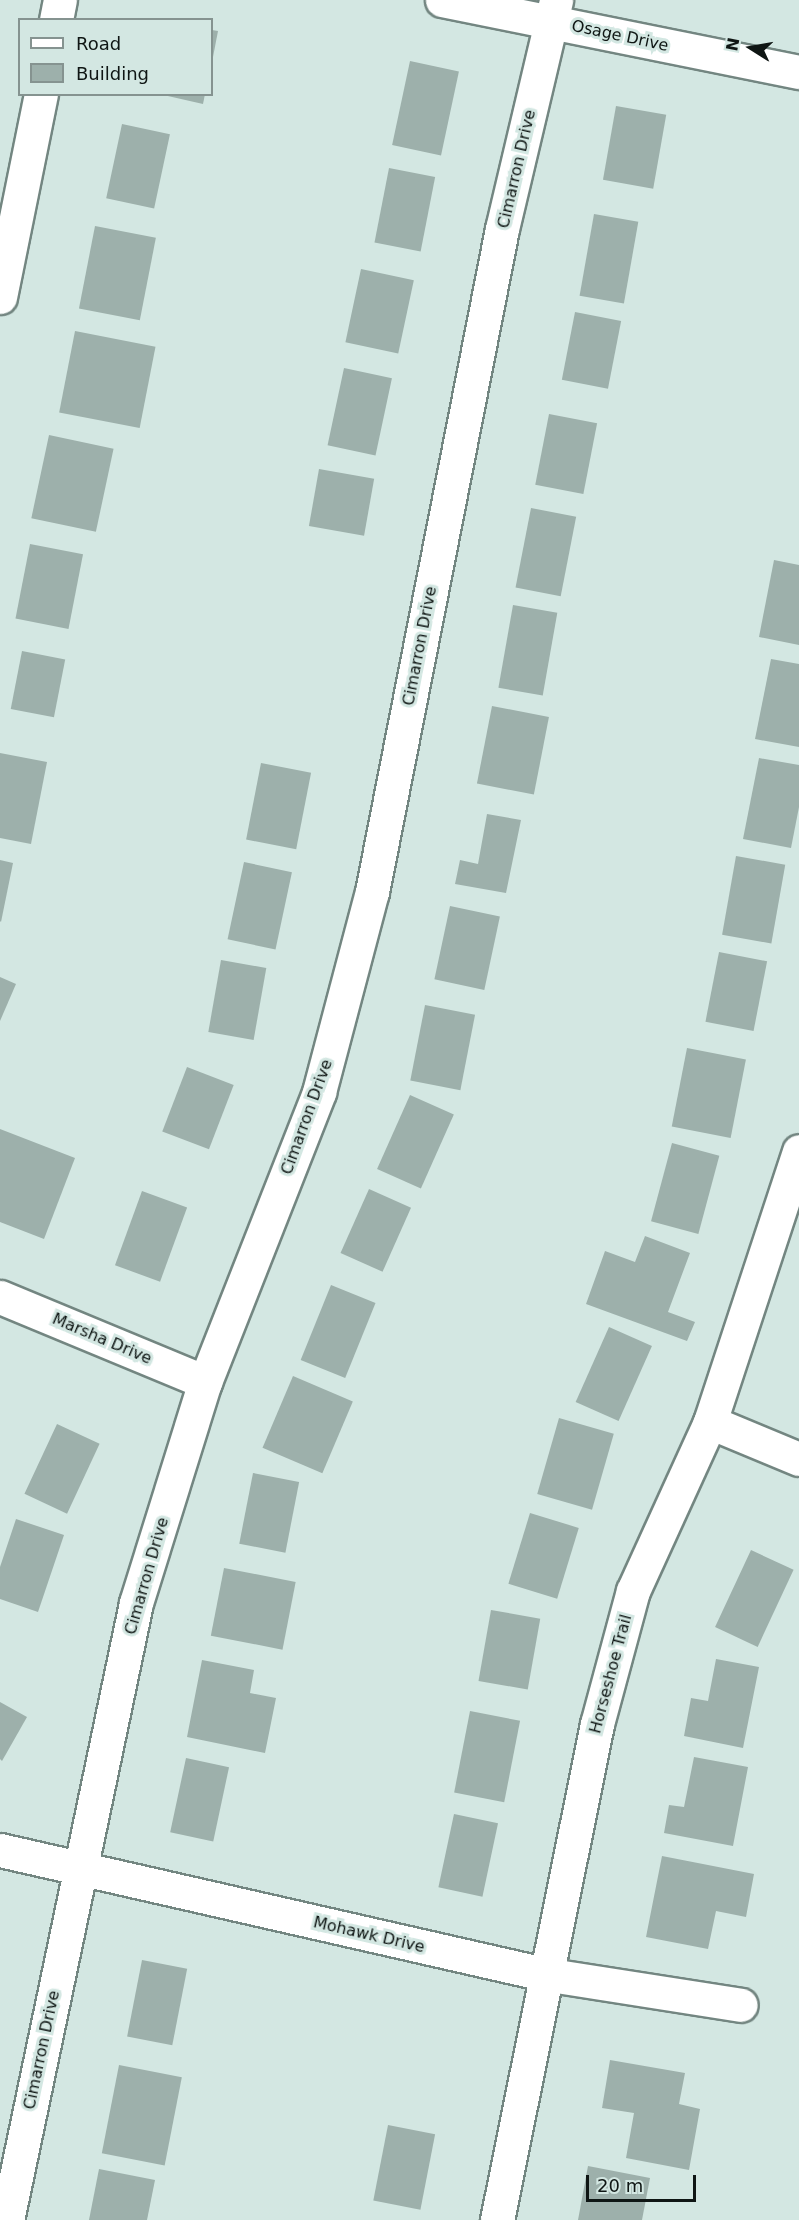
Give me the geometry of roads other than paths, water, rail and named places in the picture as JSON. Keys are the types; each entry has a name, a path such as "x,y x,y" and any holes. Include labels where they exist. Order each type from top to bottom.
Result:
{"street":[{"path":"56,18 60,0"},
{"name":"Osage Drive","path":"442,0 554,11 799,72"},
{"name":"Cimarron Drive","path":"6,2220 136,1603 205,1382 319,1092 372,892 502,229 554,11"},
{"path":"0,297 41,96"},
{"name":"Horseshoe Trail","path":"497,2220 544,1974 597,1724 633,1592 710,1422 799,1151"},
{"name":"Marsha Drive","path":"0,1297 205,1382"},
{"path":"710,1422 799,1459"},
{"name":"Mohawk Drive","path":"0,1850 544,1974 741,2005"}]}
